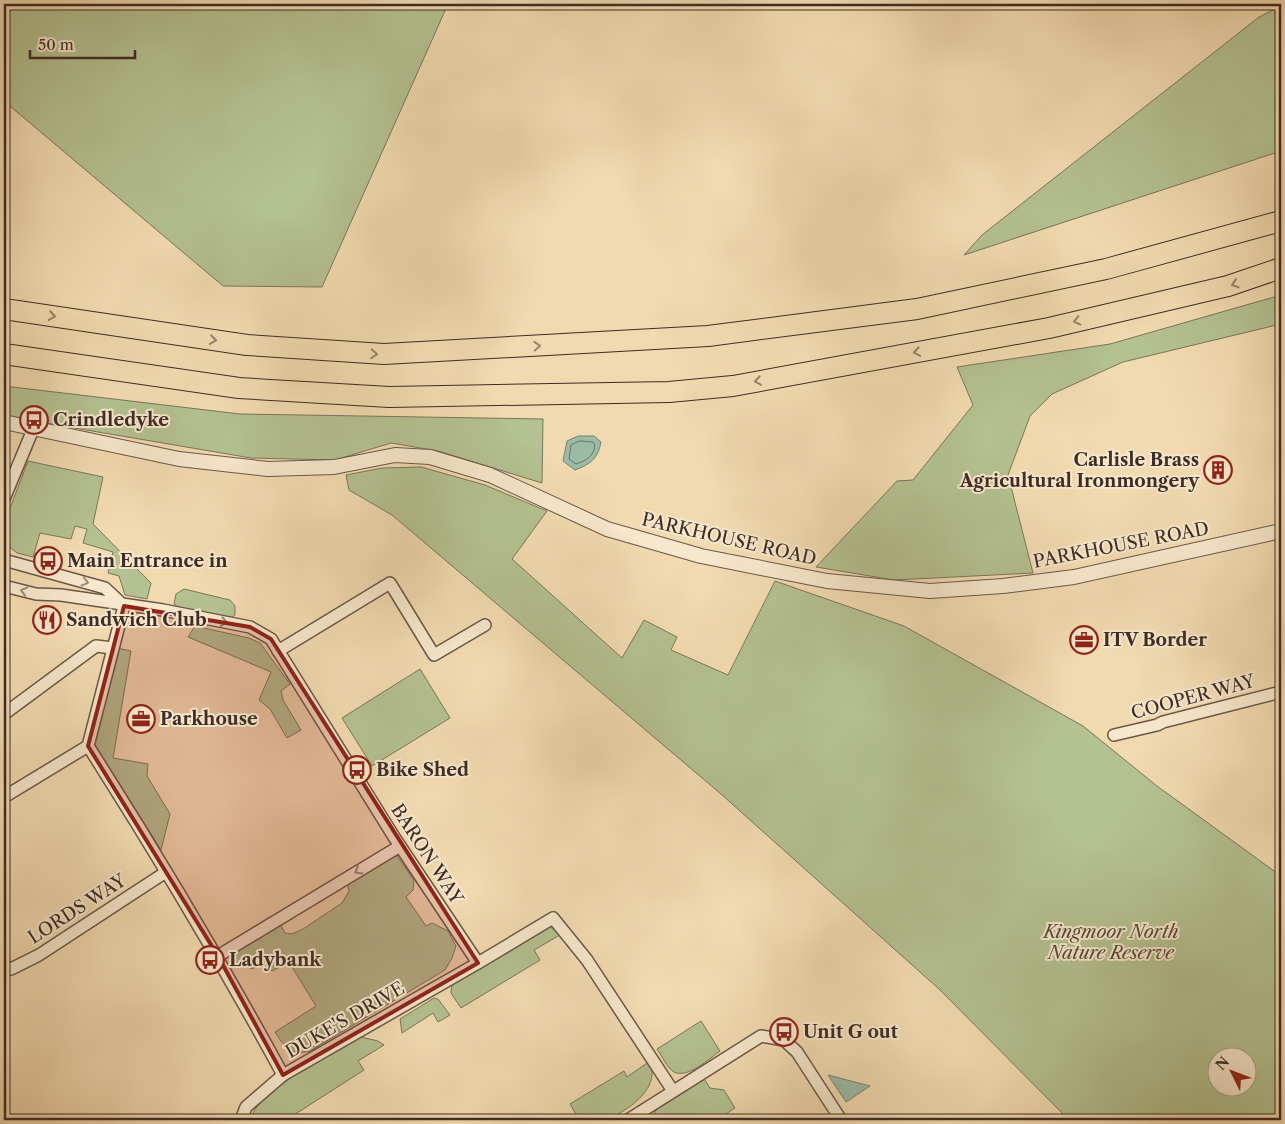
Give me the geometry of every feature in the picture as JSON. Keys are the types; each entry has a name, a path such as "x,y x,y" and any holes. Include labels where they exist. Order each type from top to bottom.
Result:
{"highway":[{"path":"4,309 247,345 384,354 708,336 917,309 1106,269 1281,221"},
{"path":"4,354 258,390 389,397 669,392 733,386 1049,328 1228,286 1281,268"}],"street":[{"name":"PARKHOUSE ROAD","path":"4,422 179,459 268,469 334,467 395,455 430,457 490,475 606,529 702,556 827,581 920,590 1003,586 1074,577 1281,531"},
{"path":"4,499 34,427"},
{"path":"4,560 105,588 124,606 88,746 4,797"},
{"path":"278,651 390,583 434,655 485,624"},
{"name":"BARON WAY","path":"4,586 36,594 61,595 124,606 163,610 250,627 272,640 400,846 478,963"},
{"path":"4,714 96,646 112,648"},
{"name":"COOPER WAY","path":"1114,735 1281,692"},
{"path":"88,746 152,846 218,956 283,1075"},
{"path":"218,956 400,846"},
{"name":"LORDS WAY","path":"4,966 11,969 39,955 166,872"},
{"path":"478,963 553,918 587,960 673,1091"},
{"name":"DUKE'S DRIVE","path":"241,1120 246,1107 283,1075 478,963"},
{"path":"633,1119 673,1091 761,1036 784,1040 797,1052 841,1120"}],"highlighted area":[{"path":"124,606 250,627 271,639 478,963 283,1075 218,956 88,746"}],"green space":[{"path":"4,4 448,4 322,287 223,286 4,101"},
{"path":"1281,6 1281,151 964,255 982,235 1259,17"},
{"path":"1281,295 1281,324 1123,362 1052,394 1030,416 1008,475 1033,573 894,580 816,567 897,481 913,480 973,405 957,367 1110,344"},
{"path":"4,386 240,414 543,419 542,483 438,451 391,443 335,460 251,458 4,416"},
{"path":"28,461 103,477 93,524 151,583 147,599 125,595 119,576 108,573 113,552 83,543 87,529 75,526 71,539 40,533 33,557 17,553 7,545 4,524"},
{"name":"Kingmoor North Nature Reserve","path":"421,467 485,485 547,511 512,559 622,658 644,620 677,637 671,650 728,675 775,581 904,626 1083,726 1157,786 1281,876 1281,1120 1069,1120 939,989 721,794 392,515 349,490 346,475 382,468"},
{"path":"184,589 230,600 235,606 235,615 229,620 179,608 174,604 176,594"},
{"path":"195,626 249,638 260,643 290,684 281,691 283,700 301,730 287,738 270,709 259,700 271,672 188,637"},
{"path":"117,648 131,651 113,758 148,764 147,776 170,814 161,850 94,743"},
{"path":"420,669 450,718 372,766 342,718"},
{"path":"397,856 414,880 413,890 406,897 426,926 432,923 448,931 456,946 452,958 445,970 310,1051 298,1052 289,1049 275,1032 316,1006 289,962 272,971 263,963 252,969 242,963 235,964 232,957 236,950 279,922 285,933 292,934 303,929 342,903 349,891 347,880 386,858"},
{"path":"548,925 560,935 534,950 540,960 461,1008 451,993 452,983"},
{"path":"434,998 438,999 450,1015 438,1022 433,1013 402,1033 400,1019"},
{"path":"701,1021 720,1051 705,1063 686,1073 674,1072 657,1049"},
{"path":"361,1037 378,1041 384,1045 358,1061 364,1070 286,1120 277,1120 274,1115 266,1120 251,1120 255,1110 264,1099 292,1076 349,1042"},
{"path":"650,1061 652,1078 645,1092 634,1104 608,1120 579,1120 570,1104 624,1071 627,1077"},
{"path":"703,1077 710,1088 724,1090 735,1108 717,1120 650,1120 658,1107"}],"water":[{"path":"578,436 594,436 601,442 595,457 575,470 563,461 567,441"},
{"path":"828,1075 870,1086 846,1102"}],"place":[{"name":"Crindledyke","path":"34,420"},
{"name":"Carlisle Brass Agricultural Ironmongery","path":"1218,470"},
{"name":"Main Entrance in","path":"48,561"},
{"name":"Sandwich Club","path":"47,620"},
{"name":"ITV Border","path":"1084,640"},
{"name":"Parkhouse","path":"141,719"},
{"name":"Bike Shed","path":"357,770"},
{"name":"Ladybank","path":"210,960"},
{"name":"Unit G out","path":"784,1032"}]}
